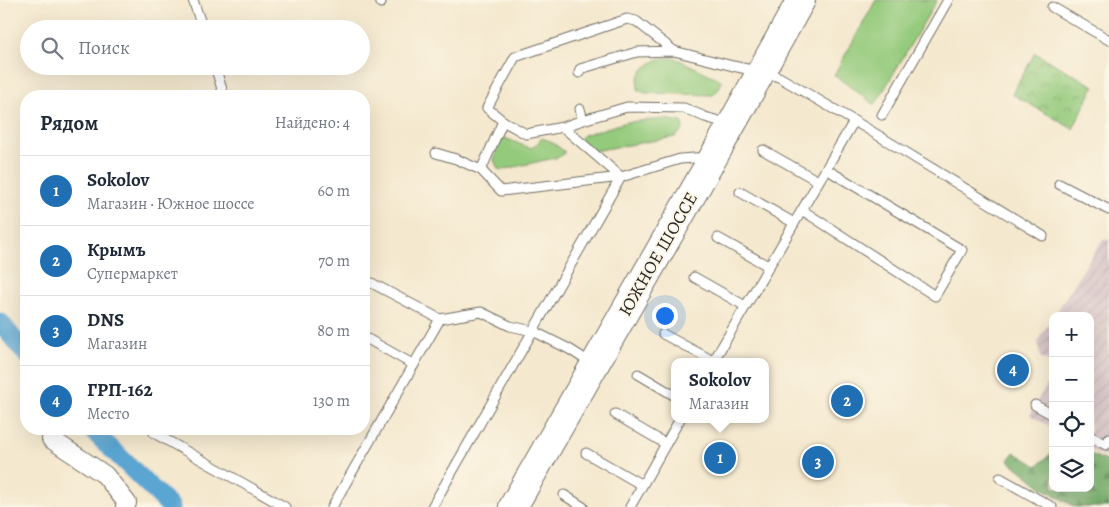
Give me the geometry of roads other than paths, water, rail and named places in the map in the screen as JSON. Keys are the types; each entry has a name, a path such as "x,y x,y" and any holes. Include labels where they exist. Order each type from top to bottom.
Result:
{"main road":[{"name":"ЮЖНОЕ ШОССЕ","path":"513,507 801,0"}],"street":[{"path":"51,439 105,475 128,503 125,507"}],"lane":[{"path":"193,0 200,20"},
{"path":"882,114 948,0"},
{"path":"1052,8 1109,40"},
{"path":"674,51 636,21 627,19 515,57 487,108 503,121 526,134 563,127 627,107 684,108 704,118 731,125"},
{"path":"579,73 580,69 637,52 674,51 779,77 1044,236"},
{"path":"218,75 222,90"},
{"path":"580,109 583,120"},
{"path":"481,170 503,121"},
{"path":"715,358 854,121"},
{"path":"563,127 621,177"},
{"path":"763,150 818,181"},
{"path":"436,153 481,170 501,191 621,177 680,159 714,156"},
{"path":"802,210 935,296 962,250 826,169"},
{"path":"432,507 621,177"},
{"path":"1059,184 1109,210"},
{"path":"740,192 794,223"},
{"path":"718,238 768,266"},
{"path":"694,277 745,306"},
{"path":"370,282 440,319 481,312 510,326 533,331 570,349 594,365"},
{"path":"332,507 440,319"},
{"path":"663,334 706,358"},
{"path":"370,340 414,365"},
{"path":"638,374 671,394"},
{"path":"1035,405 1049,414"},
{"path":"615,414 666,444"},
{"path":"630,507 678,423"},
{"path":"158,435 285,507"},
{"path":"1094,438 1106,445 1109,439"},
{"path":"586,453 642,485"},
{"path":"1000,478 1052,507"},
{"path":"564,495 583,507"}],"waterway":[{"path":"0,322 20,347"},
{"path":"97,435 171,507"}],"place":[{"name":"ГРП-162","path":"1013,370"},
{"name":"Крымъ","path":"847,401"},
{"name":"Sokolov","path":"720,458"},
{"name":"DNS","path":"818,462"}]}
